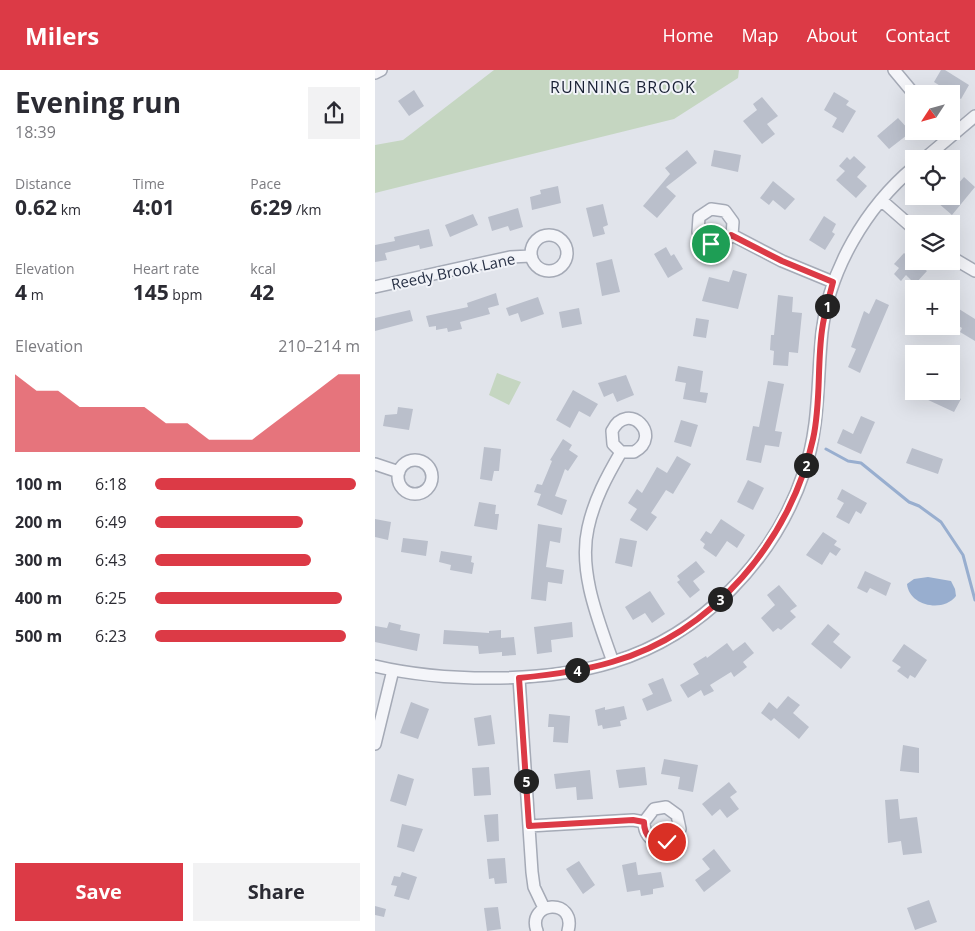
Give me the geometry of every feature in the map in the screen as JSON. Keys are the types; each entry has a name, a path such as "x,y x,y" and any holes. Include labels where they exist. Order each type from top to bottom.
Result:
{"street":[{"path":"375,73 381,70"},
{"path":"894,70 906,85"},
{"path":"960,126 975,116"},
{"path":"932,150 941,140"},
{"path":"375,666 453,678 519,678 554,674 613,662 667,638 712,607 750,570 778,529 804,473 813,441 822,329 833,282 854,239 881,200 905,176"},
{"path":"881,200 905,221"},
{"path":"731,235 782,261 833,282"},
{"name":"Reedy Brook Lane","path":"375,287 510,257 531,256"},
{"path":"960,262 975,271"},
{"path":"613,662 593,598 586,550 587,530 597,496 621,452"},
{"path":"375,464 399,472"},
{"path":"375,744 393,670"},
{"path":"519,678 535,887 544,908"},
{"path":"529,826 621,819 644,822"},
{"path":"537,931 535,920 544,908 555,906 566,913 570,925 569,931"}],"green space":[{"path":"494,70 739,70 738,78 674,119 375,193 375,145 403,140"},
{"path":"497,373 521,382 509,405 489,395"}],"water":[{"path":"928,577 951,581 956,596 943,604 935,605 927,605 914,598 909,592 907,584 914,579"}],"building":[{"path":"941,70 945,70 969,85 961,99 960,85 939,85 934,82"},
{"path":"414,90 424,106 409,116 398,101"},
{"path":"834,92 849,101 846,105 856,111 843,133 832,127 837,118 824,110"},
{"path":"762,97 778,116 767,124 775,134 762,144 743,121 757,110 753,104"},
{"path":"898,118 905,126 905,137 889,149 877,136"},
{"path":"687,150 697,163 666,187 676,196 657,218 643,206 670,174 665,168"},
{"path":"714,150 741,155 738,172 711,166"},
{"path":"854,156 866,167 857,177 867,186 856,198 836,180 845,171 839,166 847,157 850,160"},
{"path":"964,177 975,187 952,215 940,205 960,205 960,182"},
{"path":"773,181 795,199 785,210 773,200 769,205 760,198"},
{"path":"558,186 561,203 532,210 530,197 541,194 540,190"},
{"path":"603,204 608,225 603,227 605,234 593,237 586,208"},
{"path":"518,208 523,227 510,231 508,226 492,231 488,217"},
{"path":"473,214 478,225 450,237 445,225"},
{"path":"824,216 836,224 832,232 835,234 825,250 809,240"},
{"path":"429,229 433,246 420,249 419,245 385,253 387,260 375,262 375,245 395,241 394,237"},
{"path":"666,247 671,256 674,254 683,269 668,278 654,254"},
{"path":"904,253 905,270 927,271 919,280 911,280 906,275 901,281 894,274 899,268 894,264"},
{"path":"612,259 620,292 602,296 596,263"},
{"path":"733,270 747,274 738,309 702,301 709,277 729,282"},
{"path":"496,293 499,305 488,308 490,314 460,322 462,329 448,332 447,328 436,330 436,326 429,327 426,316 468,307 467,303"},
{"path":"778,295 793,297 792,312 802,313 798,353 789,352 788,366 773,365 774,351 770,350 771,335 774,335"},
{"path":"538,297 544,314 521,322 518,313 509,316 506,308"},
{"path":"876,299 889,305 860,373 848,367 856,349 851,347 864,311 869,314"},
{"path":"579,308 582,324 562,328 559,312"},
{"path":"410,310 413,321 375,331 375,318"},
{"path":"960,310 975,319 975,341 960,332 962,328 960,327"},
{"path":"696,318 709,320 706,338 693,336"},
{"path":"678,366 703,371 700,392 708,393 706,403 683,399 686,383 675,381"},
{"path":"626,375 634,395 617,402 613,393 604,397 598,383"},
{"path":"768,381 784,384 775,431 782,432 779,447 765,445 761,463 746,460 753,426 759,427"},
{"path":"573,390 598,404 590,417 579,411 570,428 556,420"},
{"path":"960,398 961,399 954,412 928,400 960,400"},
{"path":"398,407 413,409 409,430 383,426 385,415 397,414"},
{"path":"861,416 875,422 861,454 837,443 843,429 853,434"},
{"path":"681,420 698,425 691,447 674,442"},
{"path":"563,439 572,445 569,450 578,456 568,471 565,469 555,496 567,500 562,515 537,505 541,494 534,492 537,484 542,485 552,461 550,460"},
{"path":"484,447 501,449 499,471 494,471 492,481 480,479"},
{"path":"912,448 943,459 938,474 906,463"},
{"path":"677,456 691,464 673,494 666,490 651,513 657,517 647,531 630,520 637,509 628,503 637,489 642,493 657,467 667,473"},
{"path":"748,480 764,488 753,510 737,502"},
{"path":"842,489 867,503 861,514 856,511 849,524 836,517 844,503 837,499"},
{"path":"479,502 496,505 495,514 499,514 497,530 474,526"},
{"path":"375,519 391,522 388,540 375,537"},
{"path":"721,519 745,535 737,548 727,541 716,557 703,548 705,544 700,540 706,531 711,534"},
{"path":"538,524 562,528 560,543 550,541 546,567 564,570 562,584 548,582 546,601 531,599"},
{"path":"823,532 837,541 834,545 841,549 836,556 830,552 822,565 806,555"},
{"path":"403,538 428,541 426,556 401,552"},
{"path":"620,538 637,541 632,567 615,563"},
{"path":"441,551 472,556 471,562 474,563 472,574 450,570 451,565 439,562"},
{"path":"696,561 705,572 693,581 700,590 690,598 677,582 680,580 677,576"},
{"path":"865,571 891,583 886,596 870,588 867,593 857,588"},
{"path":"779,585 797,606 790,611 796,617 781,630 778,628 773,632 761,618 775,605 767,595"},
{"path":"650,591 665,614 652,623 645,613 633,620 625,607"},
{"path":"389,622 401,625 400,630 420,634 417,651 375,642 375,626 387,628"},
{"path":"572,622 573,637 551,640 552,652 537,654 534,627"},
{"path":"828,624 840,634 833,642 851,657 841,669 811,644"},
{"path":"444,630 489,633 489,631 501,630 501,638 514,637 516,655 502,656 502,652 479,654 478,646 443,644"},
{"path":"745,642 754,653 743,662 747,667 734,677 731,672 710,685 714,691 704,696 701,690 688,698 680,685 699,674 693,664 706,656 707,658 727,643 733,651"},
{"path":"904,644 927,660 915,678 910,675 908,679 897,671 901,667 892,661"},
{"path":"663,678 672,701 647,711 642,699 653,694 648,684"},
{"path":"788,696 800,705 793,713 809,727 799,739 774,718 771,721 761,713 769,702 777,709"},
{"path":"411,702 429,709 418,739 400,733"},
{"path":"624,706 627,719 620,721 621,726 603,729 602,725 598,726 595,710 605,707 605,710"},
{"path":"549,714 570,716 568,743 553,742 554,727 548,727"},
{"path":"491,715 495,744 478,746 474,718"},
{"path":"903,745 919,748 919,773 900,771"},
{"path":"664,759 698,765 693,792 678,789 680,777 661,774"},
{"path":"489,767 491,795 474,796 472,768"},
{"path":"645,767 647,785 619,788 616,770"},
{"path":"590,770 593,799 577,800 576,787 556,789 554,774"},
{"path":"398,774 414,779 406,806 390,801"},
{"path":"729,782 737,792 730,797 739,809 727,818 720,809 712,816 702,804"},
{"path":"898,799 900,819 917,817 922,853 903,855 901,841 888,843 885,800"},
{"path":"498,814 499,841 487,842 484,815"},
{"path":"402,824 423,829 414,852 397,847"},
{"path":"714,849 731,871 704,892 695,880 710,869 702,859"},
{"path":"505,858 507,883 495,884 494,878 489,879 487,859"},
{"path":"579,861 595,885 583,894 566,869"},
{"path":"636,862 638,875 661,872 664,887 653,889 653,894 641,896 640,890 627,892 622,865"},
{"path":"402,872 417,877 409,900 394,896 397,886 391,885 394,876 400,877"},
{"path":"929,900 937,922 915,930 907,908"},
{"path":"375,906 386,909 384,917 375,915"},
{"path":"498,907 501,929 487,931 484,908"}],"waterway":[{"path":"826,449 848,461 861,463 909,502 919,506 941,522 963,555 975,600"}],"district":[{"name":"RUNNING BROOK","path":"623,87"}],"route":[{"path":"667,842 656,842 651,839 644,828 644,822 633,820 621,819 529,826 519,678 554,674 613,662 646,649 693,622 712,607 750,570 765,550 788,512 804,473 813,441 822,329 833,282 782,261 731,235 722,244 711,244"}]}
